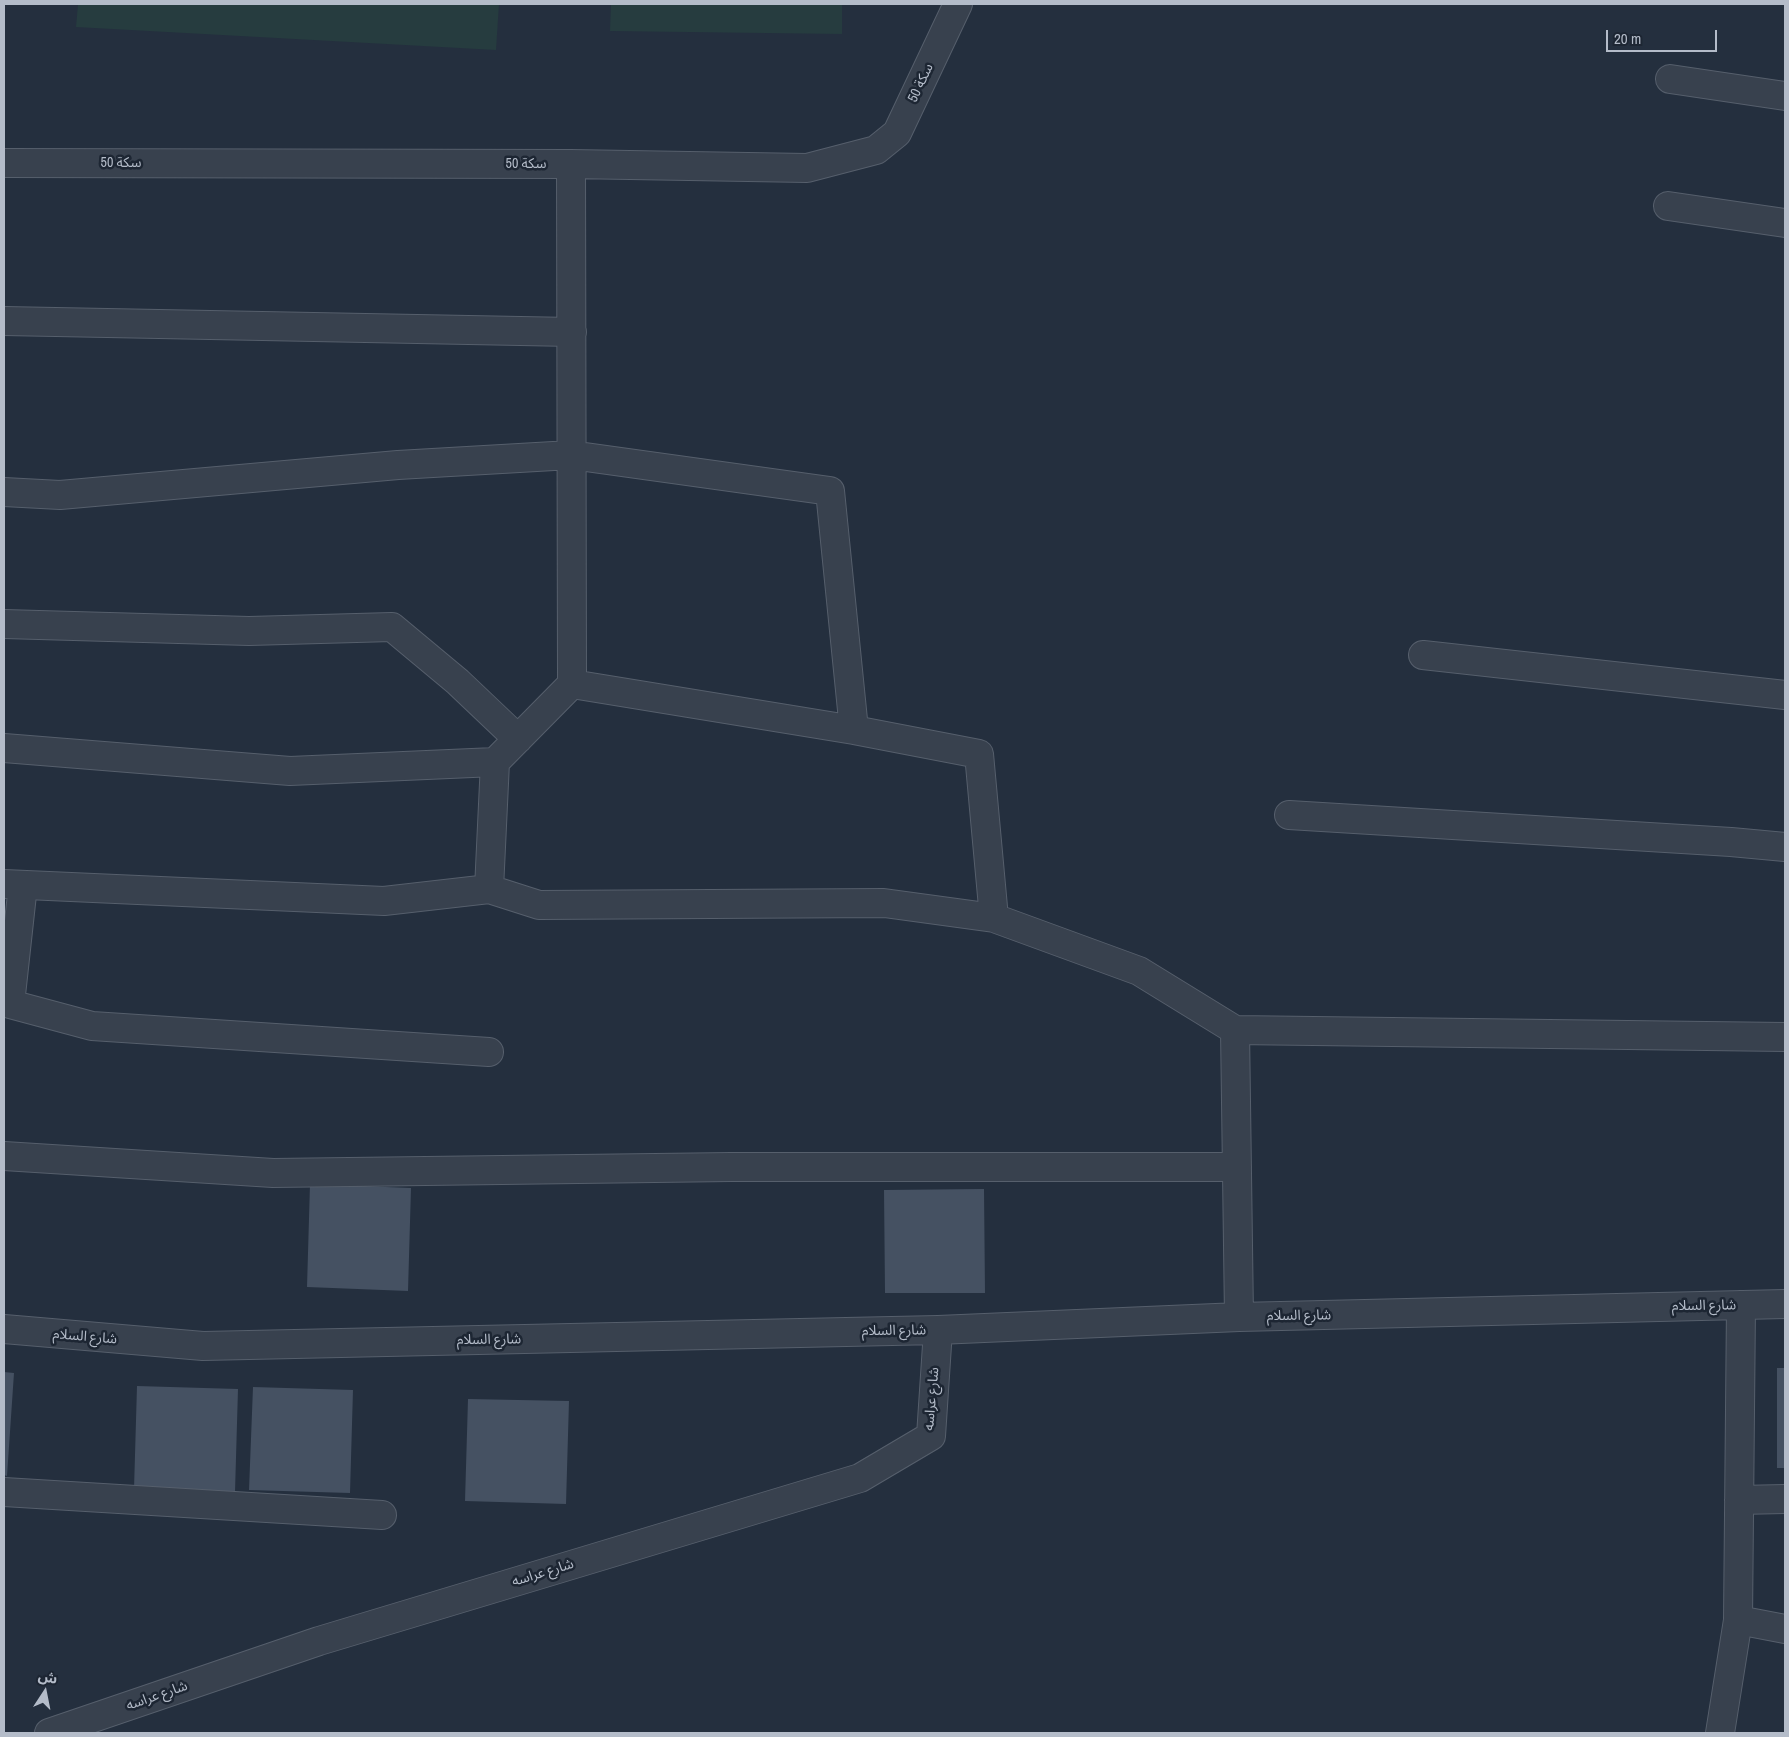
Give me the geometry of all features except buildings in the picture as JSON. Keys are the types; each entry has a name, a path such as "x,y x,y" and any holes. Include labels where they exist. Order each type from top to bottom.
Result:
{"street":[{"name":"سكة 50","path":"4,163 571,164 807,168 876,150 897,133 958,4"},
{"path":"1670,79 1785,96"},
{"path":"489,889 495,762 572,684 571,164"},
{"path":"1668,206 1785,223"},
{"path":"4,321 572,332"},
{"path":"4,492 60,495 398,465 571,455 830,491 854,730"},
{"path":"4,624 249,631 392,627 458,682 518,739"},
{"path":"1423,655 1785,696"},
{"path":"572,684 854,730 979,754 994,918"},
{"path":"4,748 290,771 495,762"},
{"path":"1289,814 1785,847"},
{"path":"489,1052 92,1026 10,1004 13,884 384,901 489,889 539,905 884,903 994,918 1140,971 1235,1030 1785,1037"},
{"path":"1235,1030 1238,1317"},
{"path":"4,1156 272,1173 731,1166 1236,1167"},
{"name":"شارع السلام","path":"4,1329 203,1346 938,1330 1238,1317 1785,1304"},
{"path":"1720,1733 1738,1620 1741,1305"},
{"name":"شارع عراسه","path":"50,1733 319,1641 860,1478 931,1436 938,1330"},
{"path":"4,1492 382,1515"},
{"path":"1740,1500 1785,1499"},
{"path":"1738,1620 1785,1629"}],"green space":[{"path":"78,4 499,4 496,50 76,27"},
{"path":"611,4 842,4 842,34 610,31"}]}
